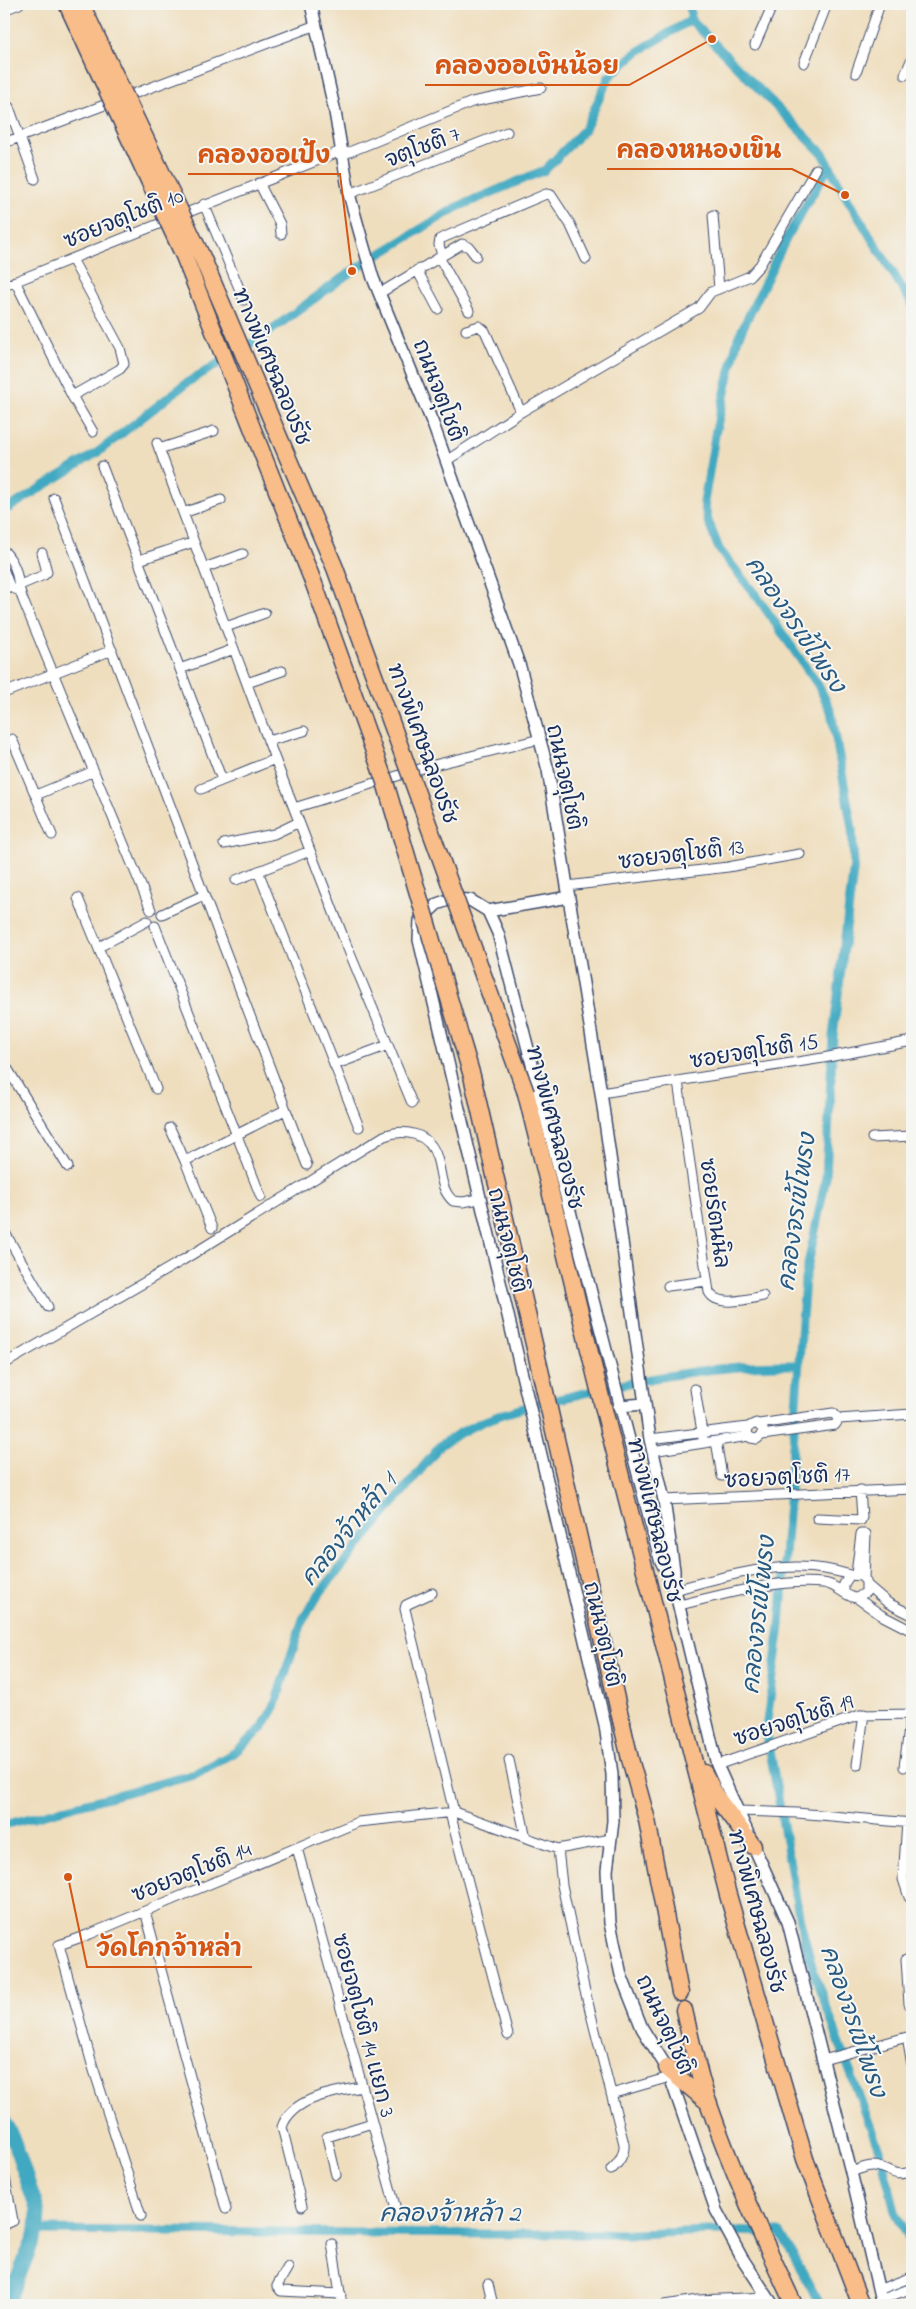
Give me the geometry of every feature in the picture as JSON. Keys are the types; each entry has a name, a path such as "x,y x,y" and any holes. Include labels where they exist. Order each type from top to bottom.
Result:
{"highway":[{"name":"ทางพิเศษฉลองรัช","path":"67,4 184,256 314,584 385,782 472,1076 630,1759 647,1820 680,1993"},
{"name":"ทางพิเศษฉลองรัช","path":"82,4 202,257 335,568 518,1065 574,1283 602,1368 728,1895 805,2159 861,2305"},
{"path":"691,1746 717,1798 753,1846"},
{"path":"684,2010 709,2103 748,2206 794,2305"},
{"path":"669,2072 709,2103"}],"street":[{"path":"4,10 19,4"},
{"name":"ถนนจตุโชติ","path":"311,4 335,112 349,194 363,244 374,278 446,461 520,667 548,770 601,1093 638,1356 645,1392 650,1439 664,1500 675,1588 717,1765 739,1810 753,1846 788,1922 824,2059 880,2299"},
{"path":"755,45 773,4"},
{"path":"804,63 827,4"},
{"path":"856,72 880,4"},
{"path":"4,144 316,25"},
{"path":"905,75 912,58"},
{"name":"ซอยจตุโชติ 10","path":"4,286 204,204 472,102 541,88"},
{"path":"9,107 35,180"},
{"name":"จตุโชติ 7","path":"349,194 507,132"},
{"path":"446,461 521,412 699,308 712,292 750,276 760,265 816,169"},
{"path":"259,183 280,224 281,234"},
{"path":"468,311 441,256 440,239 546,194 551,195 562,210 586,259"},
{"path":"204,204 244,300"},
{"path":"713,215 719,289"},
{"path":"380,293 462,244 469,247 476,256"},
{"path":"72,258 120,348 124,364 120,369 72,396"},
{"path":"417,270 438,309"},
{"path":"15,281 72,396 93,432"},
{"path":"466,330 479,326 485,331 521,412"},
{"path":"214,431 158,446 310,851 412,1103"},
{"path":"102,466 222,780"},
{"path":"54,498 307,1165"},
{"path":"183,513 221,500"},
{"path":"139,560 194,542"},
{"path":"4,551 12,560 20,588 151,910"},
{"path":"4,572 10,587 20,588 47,572 42,552"},
{"path":"204,568 243,554"},
{"path":"226,628 265,613"},
{"path":"180,669 234,648"},
{"path":"4,693 112,650"},
{"path":"247,683 282,671"},
{"path":"268,740 304,731"},
{"path":"12,739 52,835"},
{"path":"294,808 426,767 540,740"},
{"path":"201,789 275,759"},
{"path":"36,795 94,771"},
{"path":"224,844 274,834 299,822"},
{"path":"236,880 310,851"},
{"name":"ซอยจตุโชติ 13","path":"568,892 728,868 800,854"},
{"path":"258,871 359,1127"},
{"path":"488,911 568,892"},
{"path":"162,914 204,895"},
{"path":"78,898 156,1088"},
{"name":"ถนนจตุโชติ","path":"675,1588 668,1578 660,1558 612,1408 616,1394 602,1368 498,933 488,911 470,900 451,899 437,904 420,920 419,940 605,1725 612,1774 611,1839 608,1871 610,1923 621,1975 642,2028 669,2072 708,2187 725,2227 770,2301"},
{"path":"151,910 157,910 162,914"},
{"path":"151,910 147,915 261,1197"},
{"path":"99,947 162,921 162,914"},
{"name":"ซอยจตุโชติ 15","path":"601,1093 823,1058 912,1041"},
{"path":"334,1065 388,1045"},
{"path":"4,1063 68,1167"},
{"name":"ซอยรัตนนิล","path":"678,1082 709,1292 714,1298 732,1301 763,1296"},
{"path":"184,1161 285,1110"},
{"path":"170,1128 212,1228"},
{"path":"4,1364 183,1260 384,1136 392,1133 408,1132 416,1134 427,1142 437,1157 444,1189 453,1201 463,1202 479,1199"},
{"path":"872,1138 912,1136"},
{"path":"4,1231 48,1307"},
{"path":"668,1286 707,1281"},
{"path":"695,1389 704,1443"},
{"path":"612,1408 645,1404"},
{"path":"652,1451 716,1441 748,1432 753,1424 833,1413 839,1419"},
{"path":"748,1432 754,1440 767,1435 835,1424 839,1419 912,1414"},
{"path":"759,1424 767,1435"},
{"path":"650,1439 703,1433 748,1432"},
{"path":"716,1441 722,1476"},
{"name":"ซอยจตุโชติ 17","path":"664,1500 912,1489"},
{"path":"817,1518 860,1520 862,1517 860,1490"},
{"path":"675,1588 709,1580 795,1567 836,1570 859,1578 888,1603 912,1615"},
{"path":"844,1591 844,1584 859,1578"},
{"path":"857,1598 863,1595 859,1578"},
{"path":"679,1605 736,1591 766,1586 794,1582 826,1583 844,1591 850,1597 857,1598 912,1631"},
{"path":"432,1593 406,1605 405,1609 452,1813 508,2035"},
{"path":"904,1767 912,1713"},
{"name":"ซอยจตุโชติ 19","path":"717,1765 864,1714 912,1713"},
{"path":"857,1765 864,1714"},
{"path":"509,1760 526,1838"},
{"path":"739,1810 910,1823 903,1880 909,1897"},
{"name":"ซอยจตุโชติ 14","path":"142,2216 92,2064 59,1945 358,1822 452,1813 558,1849 611,1839"},
{"name":"ซอยจตุโชติ 14 แยก 3","path":"297,1848 396,2213"},
{"path":"558,1849 562,1885 582,1981 625,2149 617,2164 611,2170"},
{"path":"145,1911 226,2209"},
{"path":"906,1959 909,2004 912,2004"},
{"path":"824,2059 907,2037 912,2066"},
{"path":"611,2094 669,2072"},
{"path":"302,2206 282,2127 285,2118 309,2100 338,2091 362,2088"},
{"path":"336,2175 327,2137 372,2123"},
{"path":"851,2172 876,2166 898,2175 912,2171"},
{"path":"4,2172 4,2183 13,2221 4,2225"},
{"path":"332,2244 342,2305"},
{"path":"288,2267 278,2286 281,2291 340,2294"},
{"path":"880,2299 912,2277"},
{"path":"488,2284 492,2305"},
{"path":"880,2299 912,2288"},
{"path":"664,2305 698,2300 770,2301"}],"waterway":[{"path":"690,4 691,20 824,155 845,195 912,304"},
{"path":"4,511 98,452 188,382 263,336 352,271 457,207 545,170 585,129 609,77 637,52 691,20"},
{"name":"คลองจรเข้โพรง","path":"829,166 786,239 738,338 716,430 704,502 708,521 719,549 758,598 818,685 831,711 852,828 854,864 833,1036 826,1177 805,1279 780,1626 766,1728 800,1921 814,1974 881,2155 895,2211 912,2247"},
{"name":"คลองจ้าหล้า 1","path":"4,1825 195,1774 234,1753 262,1728 274,1707 303,1619 319,1594 441,1445 456,1435 489,1419 523,1408 659,1377 715,1369 799,1365"},
{"path":"4,2121 14,2142 38,2212 37,2230 7,2305"},
{"name":"คลองจ้าหล้า 2","path":"37,2230 483,2234 780,2232 821,2305"}],"place":[{"name":"คลองออเงินน้อย","path":"712,39"},
{"name":"คลองหนองเขิน","path":"845,195"},
{"name":"คลองออเป้ง","path":"352,271"},
{"name":"วัดโคกจ้าหล่า","path":"68,1877"}]}
